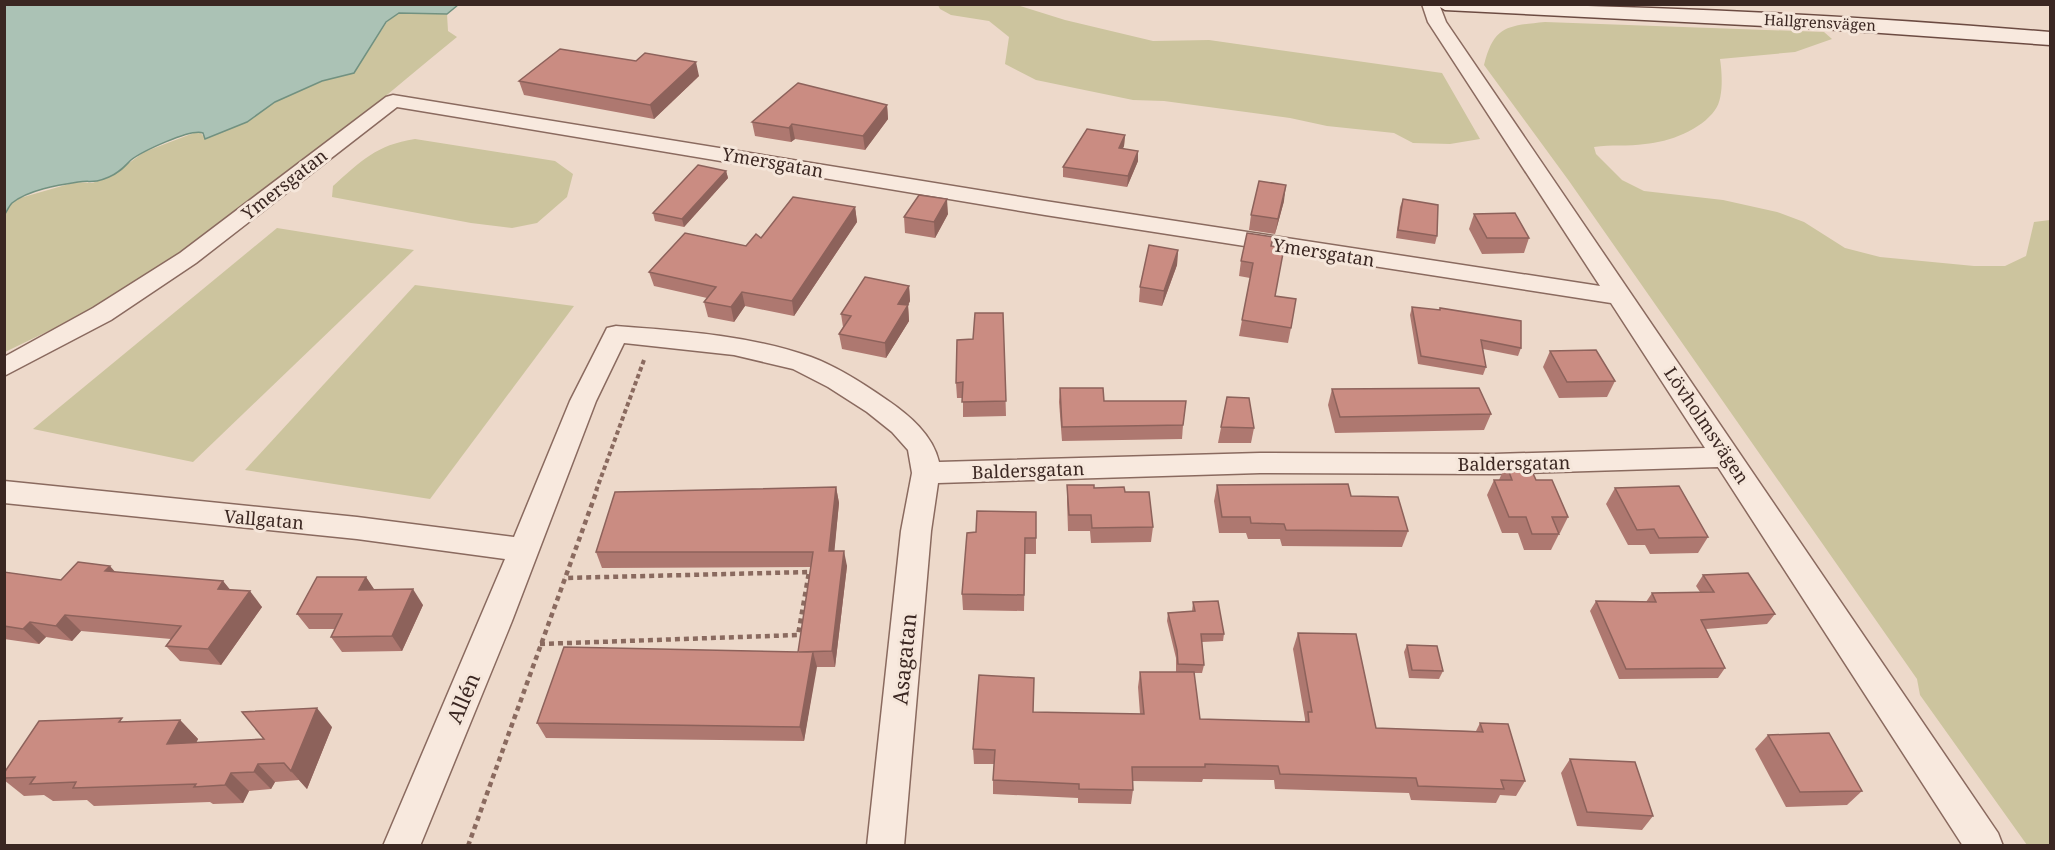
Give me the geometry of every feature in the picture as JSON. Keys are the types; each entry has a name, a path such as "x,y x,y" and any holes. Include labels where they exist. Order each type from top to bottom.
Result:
{"street":[{"name":"Lövholmsvägen","path":"1430,4 1437,22 1985,846"},
{"name":"Hallgrensvägen","path":"1445,4 1926,27 2050,39"},
{"name":"Ymersgatan","path":"4,369 102,314 188,258 393,101 1045,208 1621,297"},
{"path":"524,550 583,401 616,333 710,343 803,363 879,406 911,433 928,464 926,473"},
{"name":"Baldersgatan","path":"926,473 1260,464 1494,464 1728,457"},
{"name":"Asagatan","path":"885,846 916,531 926,473"},
{"name":"Vallgatan","path":"4,492 357,528 524,550"},
{"name":"Allén","path":"401,846 524,550"}],"path":[{"path":"468,846 564,578 654,337"},
{"path":"540,644 798,635 809,572 564,578"}],"shaded area":[{"path":"5,4 458,5 447,14 399,13 386,22 354,73 322,81 275,102 247,122 205,139 203,133 197,132 166,142 136,156 119,172 104,179 62,185 26,195 12,203 5,214"},
{"path":"938,5 1017,5 1065,20 1153,41 1209,40 1442,73 1480,139 1450,144 1413,143 1394,133 1327,126 1290,118 1164,101 1133,100 1036,80 1005,64 1009,37 989,21 951,15 940,9"},
{"path":"399,13 447,14 448,31 457,37 280,182 187,250 90,310 5,352 4,214 10,204 20,198 76,182 92,183 110,177 144,152 199,131 205,138 247,122 275,102 322,81 354,73 387,22"},
{"path":"1545,22 1824,32 1832,39 1795,52 1720,59 1722,78 1720,99 1715,110 1702,123 1684,134 1664,141 1639,145 1594,147 1596,154 1622,180 1644,191 1723,200 1777,212 1804,222 1845,248 1880,257 1974,266 2005,266 2026,256 2034,222 2050,220 2050,845 2027,845 1920,695 1917,679 1569,181 1484,65 1493,42 1504,30"},
{"path":"415,139 555,161 573,174 567,197 537,223 512,228 471,223 332,197 333,186 370,155 390,145"},
{"path":"277,228 414,250 193,462 33,429"},
{"path":"415,285 574,306 430,499 245,470"}],"building":[{"path":"560,49 636,61 645,53 696,62 650,105 519,81"},
{"path":"798,83 887,105 863,136 792,124 789,128 752,122"},
{"path":"1087,129 1125,135 1119,148 1138,151 1128,176 1063,167"},
{"path":"698,165 726,171 682,219 653,213"},
{"path":"1259,181 1286,185 1278,219 1251,215"},
{"path":"919,195 947,199 934,222 904,217"},
{"path":"793,197 855,207 792,301 742,292 731,307 704,302 716,287 649,272 685,233 746,246 756,234 761,238"},
{"path":"1403,199 1438,205 1437,236 1398,230"},
{"path":"1515,213 1529,238 1487,238 1474,214"},
{"path":"1247,233 1273,237 1271,246 1284,248 1275,296 1296,299 1291,328 1242,320 1253,263 1241,261"},
{"path":"1149,245 1178,250 1164,291 1140,287"},
{"path":"865,277 909,286 898,304 908,305 885,343 839,334 851,316 841,314"},
{"path":"1412,307 1440,310 1440,308 1521,321 1521,348 1481,340 1486,367 1421,356"},
{"path":"975,313 1003,313 1006,401 962,402 963,382 956,383 957,340 973,339"},
{"path":"1596,350 1615,381 1567,382 1550,351"},
{"path":"1060,388 1103,388 1104,401 1186,401 1183,425 1062,427"},
{"path":"1479,388 1491,414 1340,417 1332,389"},
{"path":"1227,397 1249,398 1254,428 1221,427"},
{"path":"1527,460 1536,480 1552,480 1568,517 1552,517 1559,534 1532,534 1526,517 1509,517 1494,480 1512,480 1506,464"},
{"path":"1348,484 1351,496 1398,497 1408,531 1286,530 1284,524 1251,523 1250,517 1222,517 1217,485"},
{"path":"1067,485 1094,485 1094,488 1124,487 1125,492 1149,492 1153,527 1092,528 1091,515 1069,515"},
{"path":"1679,486 1708,537 1659,538 1654,529 1637,530 1615,488"},
{"path":"836,487 829,551 844,551 832,651 799,652 813,652 800,727 537,723 564,647 798,652 813,552 596,552 615,492"},
{"path":"977,511 1036,512 1036,538 1025,538 1024,595 962,594 967,533 976,532"},
{"path":"78,562 110,566 105,571 223,581 218,589 250,591 208,649 166,646 181,626 65,615 56,626 30,622 23,629 4,626 4,572 61,580"},
{"path":"1748,573 1775,614 1701,620 1725,668 1626,669 1596,601 1656,602 1652,593 1714,592 1703,575"},
{"path":"317,577 366,577 359,590 413,589 392,636 331,637 342,614 297,614"},
{"path":"1218,601 1224,634 1201,634 1204,665 1178,664 1168,613 1195,611 1193,602"},
{"path":"1298,633 1356,634 1376,728 1483,732 1480,723 1508,724 1525,781 1501,780 1504,789 1418,786 1416,778 1280,774 1278,766 1205,764 1205,767 1132,767 1133,790 1079,789 1079,784 993,780 995,750 973,749 979,675 1034,678 1033,712 1144,714 1140,672 1194,672 1200,719 1309,722 1308,712 1312,712"},
{"path":"1407,645 1437,646 1443,671 1412,670"},
{"path":"317,708 291,771 284,763 258,764 254,772 231,773 225,785 194,787 196,784 73,788 76,782 30,784 35,777 4,778 4,773 39,721 122,718 119,722 180,720 167,744 264,739 242,712"},
{"path":"1829,733 1862,791 1800,792 1768,735"},
{"path":"1570,759 1635,762 1653,816 1587,812"}]}
